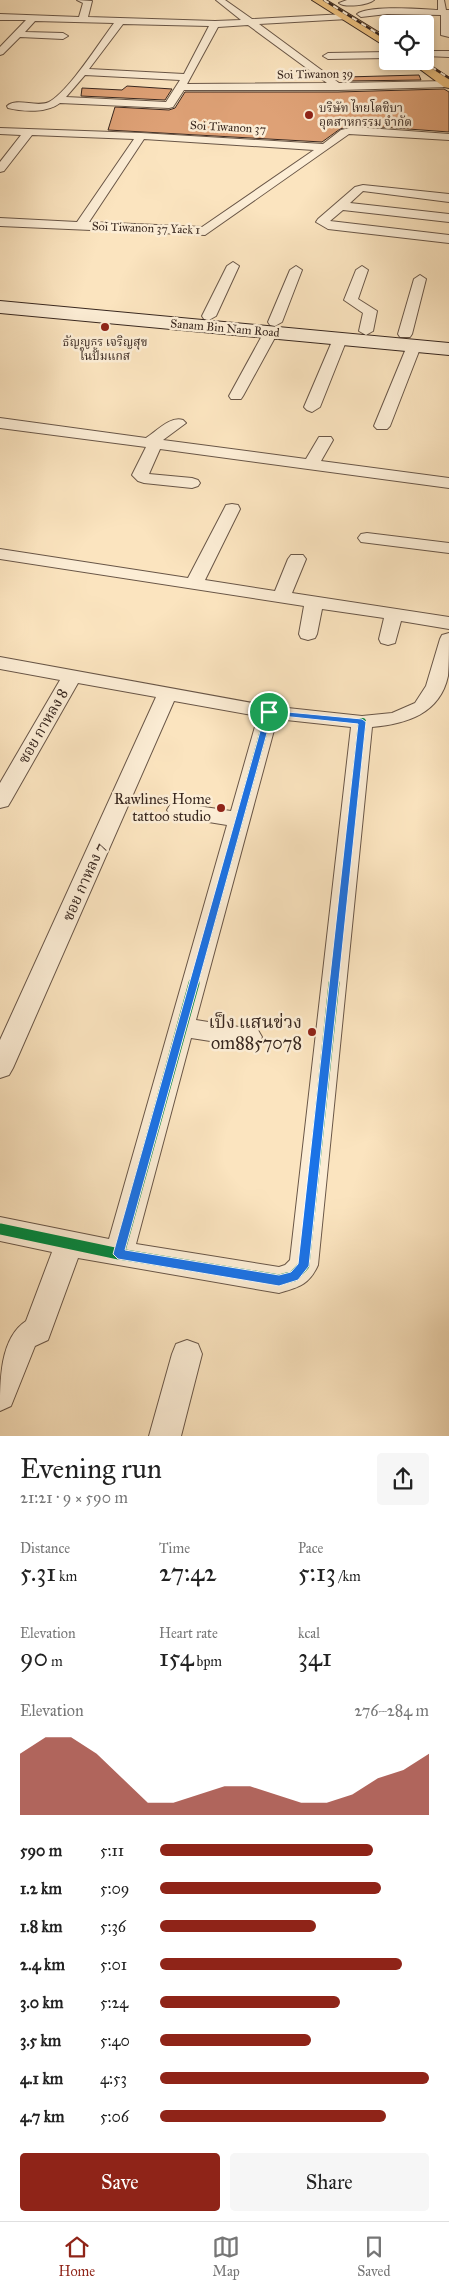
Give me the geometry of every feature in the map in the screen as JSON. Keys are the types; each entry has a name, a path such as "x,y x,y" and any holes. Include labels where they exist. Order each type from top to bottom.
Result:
{"main road":[{"path":"318,0 379,38"},
{"path":"340,2 379,25"},
{"path":"434,62 449,69"},
{"path":"434,68 449,84"},
{"name":"Sanam Bin Nam Road","path":"0,297 209,316 340,339 449,339"},
{"name":"Sanam Bin Nam Road","path":"0,307 273,327 366,331 449,349"}],"street":[{"path":"81,0 88,1 82,12"},
{"path":"220,0 338,87"},
{"path":"340,2 370,0"},
{"path":"441,2 442,10 447,13"},
{"path":"361,14 387,11 447,13"},
{"path":"0,17 32,19 82,12 121,20 216,24 345,17"},
{"path":"446,35 447,13"},
{"path":"0,52 32,19"},
{"path":"12,106 49,106 58,100 82,72 121,20"},
{"path":"58,100 169,105 187,77 216,24"},
{"path":"18,34 63,36"},
{"path":"434,55 449,54"},
{"path":"328,56 379,55"},
{"path":"82,72 187,77"},
{"name":"Soi Tiwanon 39","path":"181,87 338,87 449,84"},
{"path":"325,147 345,132 354,130 449,137"},
{"name":"Soi Tiwanon 37","path":"0,131 141,136 325,147"},
{"path":"0,169 28,132"},
{"path":"53,140 64,139 72,133"},
{"path":"80,226 141,136"},
{"name":"Soi Tiwanon 37 Yaek 1","path":"0,222 205,231 325,147"},
{"path":"449,198 363,188 359,189 322,222 324,224 449,239"},
{"path":"341,206 449,218"},
{"path":"209,316 233,266"},
{"path":"236,396 273,327 296,270"},
{"path":"362,270 351,300 370,311 366,331"},
{"path":"382,426 409,340 420,279"},
{"path":"312,407 340,339"},
{"path":"0,423 449,483"},
{"path":"178,424 164,431 152,443 140,475 144,478 192,483"},
{"path":"311,464 325,440"},
{"path":"194,584 232,509"},
{"path":"367,538 449,548"},
{"path":"0,554 449,623"},
{"path":"281,597 297,558"},
{"path":"308,634 314,602"},
{"path":"388,639 394,614"},
{"path":"0,663 167,695 269,712 362,722 396,720 422,708 443,690 449,639"},
{"name":"ซอย กาหลง 8","path":"0,801 72,676"},
{"name":"ซอย กาหลง 7","path":"0,1068 167,695"},
{"path":"118,1254 269,712"},
{"path":"0,1229 118,1254 279,1280 294,1276 304,1266 362,722"},
{"path":"178,810 239,820"},
{"path":"182,1027 249,1037"},
{"path":"0,1396 24,1337 37,1330 69,1244"},
{"path":"165,1436 187,1354"}],"building":[{"path":"419,75 421,80 347,81 346,77"},
{"path":"127,86 172,89 165,100 81,96 82,88 122,90"},
{"name":"บริษัท ไทยโตชิบา อุตสาหกรรม จำกัด","path":"444,89 449,92 449,132 354,125 340,129 322,142 108,130 115,107 169,110 175,108 185,92 338,92"}],"railway":[{"path":"324,0 379,34"},
{"path":"434,69 449,78"}],"cycle path":[{"path":"119,1254 269,712"},
{"path":"0,1229 119,1254 279,1280 294,1276 304,1265 362,722"}],"place":[{"name":"บริษัท ไทยโตชิบา อุตสาหกรรม จำกัด","path":"309,115"},
{"name":"ธัญญธร เจริญสุข ในปั้มแกส","path":"105,327"},
{"name":"Rawlines Home tattoo studio","path":"221,808"},
{"name":"เป็ง แสนข่วง om8857078","path":"312,1032"}],"route":[{"path":"269,712 362,722 304,1266 294,1276 279,1280 118,1254 269,712"}]}
